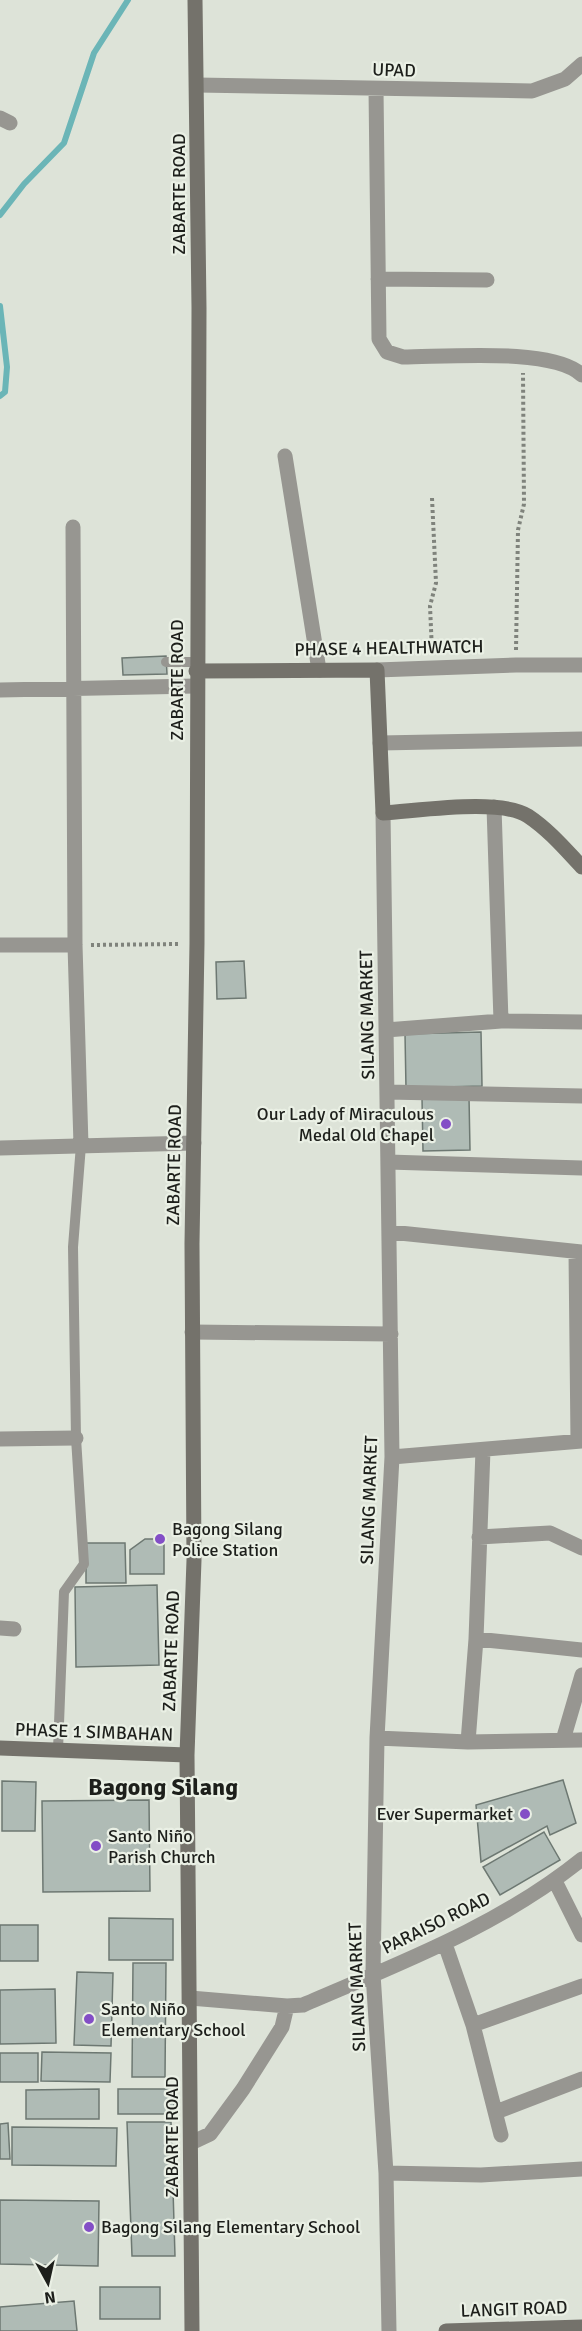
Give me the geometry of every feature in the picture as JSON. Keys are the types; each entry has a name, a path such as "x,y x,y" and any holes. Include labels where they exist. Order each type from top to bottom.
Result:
{"main road":[{"name":"ZABARTE ROAD","path":"192,2331 187,1755 194,1560 192,1332 197,944 197,85 195,7"},
{"name":"PHASE 4 HEALTHWATCH","path":"196,666 377,670"},
{"name":"SILANG MARKET","path":"377,670 383,813"},
{"path":"383,813 505,807 527,815 552,834 582,867"},
{"name":"PHASE 1 SIMBAHAN","path":"0,1748 187,1755"},
{"name":"LANGIT ROAD","path":"447,2331 582,2327"}],"street":[{"name":"UPAD","path":"197,85 532,91 566,79 582,64"},
{"path":"376,89 379,339 387,352 404,357 547,359 574,368 582,375"},
{"path":"378,279 487,280"},
{"path":"285,456 319,670"},
{"path":"73,527 75,945 81,1145"},
{"name":"PHASE 4 HEALTHWATCH","path":"377,670 582,665"},
{"path":"0,690 75,690 140,681 196,686"},
{"path":"380,743 582,739"},
{"path":"494,807 501,1021"},
{"name":"SILANG MARKET","path":"383,813 392,1457 377,1738 373,1974 386,2173 389,2331"},
{"path":"0,945 75,945"},
{"path":"386,1030 501,1021 582,1022"},
{"path":"387,1092 582,1096"},
{"path":"0,1148 194,1143"},
{"path":"388,1162 582,1168"},
{"path":"390,1232 579,1252 580,1441 392,1457"},
{"path":"192,1332 391,1334"},
{"path":"0,1438 75,1438"},
{"path":"468,1742 476,1639 483,1450"},
{"path":"479,1537 550,1533 582,1548"},
{"path":"476,1639 582,1650"},
{"path":"563,1740 582,1675"},
{"path":"377,1738 468,1742 582,1740"},
{"name":"PARAISO ROAD","path":"190,1998 287,2007 303,2005 445,1944 555,1881 582,1859"},
{"path":"555,1881 582,1935"},
{"path":"445,1944 473,2025 501,2135"},
{"path":"473,2025 582,1986"},
{"path":"191,2143 210,2133 243,2089 282,2027 287,2007"},
{"path":"496,2112 582,2079"},
{"path":"386,2173 481,2175 582,2169"}],"lane":[{"path":"166,662 196,666"},
{"path":"58,1750 64,1592 84,1564 75,1438 73,1247 81,1145"}],"path":[{"path":"516,665 518,530 524,504 523,357"},
{"path":"432,498 436,583 430,606 433,667"},
{"path":"75,945 197,944"}],"building":[{"path":"166,656 167,674 123,675 122,658"},
{"path":"244,961 246,998 217,999 216,962"},
{"path":"481,1032 482,1086 406,1088 405,1034"},
{"name":"Our Lady of Miraculous Medal Old Chapel","path":"469,1097 470,1150 423,1151 422,1098"},
{"path":"145,1539 164,1539 164,1574 130,1574 130,1550"},
{"path":"86,1543 125,1543 126,1583 86,1583"},
{"path":"157,1585 159,1665 76,1667 75,1587"},
{"name":"Ever Supermarket","path":"563,1780 576,1823 550,1835 547,1826 481,1862 476,1805"},
{"path":"2,1781 36,1782 35,1831 2,1831"},
{"name":"Santo Niño Parish Church","path":"149,1800 150,1891 43,1892 42,1801"},
{"path":"544,1832 560,1860 500,1895 483,1867"},
{"path":"109,1918 173,1919 173,1960 109,1960"},
{"path":"0,1925 38,1925 38,1961 0,1961"},
{"path":"133,1963 166,1963 165,2077 132,2077"},
{"path":"77,1972 113,1973 111,2046 74,2045"},
{"path":"55,1989 56,2043 0,2044 0,1990"},
{"path":"42,2052 111,2053 110,2082 41,2081"},
{"path":"0,2053 38,2053 38,2082 0,2082"},
{"path":"99,2089 99,2119 26,2119 26,2090"},
{"path":"118,2089 174,2089 174,2114 118,2114"},
{"path":"127,2122 171,2122 175,2256 132,2256"},
{"path":"8,2123 10,2159 0,2159 0,2124"},
{"path":"12,2127 117,2128 116,2166 12,2165"},
{"path":"0,2200 99,2201 98,2266 0,2264"},
{"path":"100,2287 160,2287 160,2319 100,2319"},
{"path":"74,2301 77,2331 0,2331 0,2307"}],"waterway":[{"path":"0,215 24,184 64,143 94,53 128,0"},
{"path":"0,306 7,367 5,392 0,396"}],"place":[{"name":"Our Lady of Miraculous Medal Old Chapel","path":"446,1124"},
{"name":"Bagong Silang Police Station","path":"160,1539"},
{"name":"Ever Supermarket","path":"525,1814"},
{"name":"Santo Niño Parish Church","path":"96,1846"},
{"name":"Santo Niño Elementary School","path":"89,2019"},
{"name":"Bagong Silang Elementary School","path":"89,2227"}],"district":[{"name":"Bagong Silang","path":"163,1787"}]}
